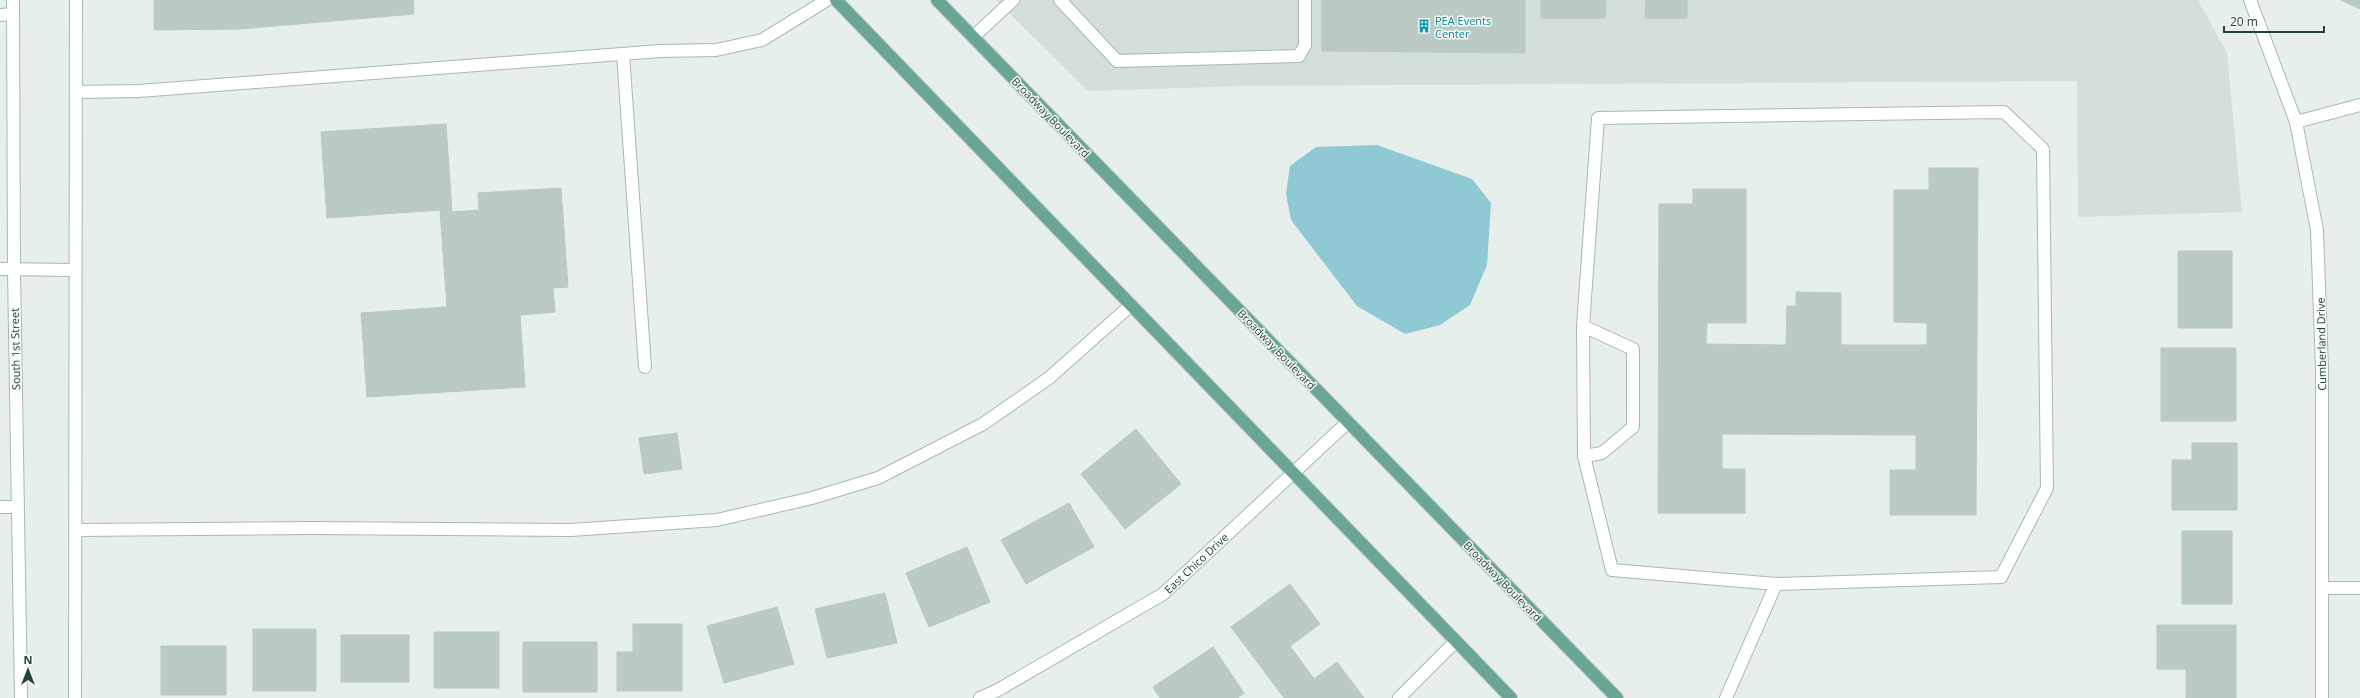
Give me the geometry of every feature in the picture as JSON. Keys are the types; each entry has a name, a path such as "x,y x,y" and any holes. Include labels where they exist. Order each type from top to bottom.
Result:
{"main road":[{"name":"South 1st Street","path":"13,0 14,269 21,698"},
{"path":"75,698 76,0"},
{"path":"76,92 139,91 623,54 716,50 762,40 827,0"},
{"path":"836,0 1512,698"},
{"name":"Broadway Boulevard","path":"937,0 1617,698"},
{"path":"973,37 1013,0"},
{"path":"1060,0 1117,61 1299,56 1305,44 1305,0"},
{"name":"Cumberland Drive","path":"2250,0 2296,122 2317,230 2322,369 2322,698"},
{"path":"0,15 13,14"},
{"path":"623,54 645,367"},
{"path":"2296,122 2360,105"},
{"path":"2004,112 2043,149 2047,488 2001,577 1776,584 1612,570 1584,456 1583,326 1598,118 2004,112"},
{"path":"0,269 75,270"},
{"path":"75,530 311,528 571,530 717,520 812,498 878,478 983,424 1049,378 1131,305"},
{"path":"1583,326 1633,349 1633,427 1602,453 1584,456"},
{"name":"East Chico Drive","path":"980,698 998,690 1163,594 1348,422"},
{"path":"0,507 17,507"},
{"path":"1726,698 1776,584"},
{"path":"2323,588 2360,588"},
{"path":"1399,698 1456,641"}],"shaded area":[{"path":"996,0 2198,0 2227,53 2242,212 2078,217 2077,81 1244,86 1088,91"}],"water":[{"path":"1377,145 1472,179 1491,203 1487,265 1470,305 1440,325 1405,334 1357,306 1291,220 1286,194 1290,166 1316,147"}],"building":[{"path":"154,0 413,0 414,14 240,29 154,30"},
{"name":"PEA Events Center","path":"1322,0 1525,0 1525,53 1322,51"},
{"path":"1541,0 1606,0 1605,18 1541,18"},
{"path":"1646,0 1687,0 1687,18 1645,18"},
{"path":"2341,0 2360,0 2360,9"},
{"path":"446,124 452,212 479,210 478,193 561,188 568,287 553,288 555,312 520,315 525,387 367,397 361,313 447,307 440,210 327,218 321,132"},
{"path":"1929,168 1978,168 1976,515 1890,515 1890,470 1916,470 1916,435 1722,434 1722,469 1745,469 1745,513 1658,513 1659,204 1693,204 1693,189 1746,189 1746,323 1707,323 1706,344 1786,345 1787,306 1796,306 1796,292 1841,293 1841,345 1927,345 1927,323 1894,322 1894,190 1929,190"},
{"path":"2178,251 2232,251 2232,328 2178,328"},
{"path":"2161,348 2236,348 2236,421 2161,421"},
{"path":"1136,429 1181,484 1125,529 1081,474"},
{"path":"677,433 682,469 644,474 639,438"},
{"path":"2192,443 2237,443 2237,510 2172,510 2172,460 2192,460"},
{"path":"1069,503 1094,547 1026,584 1001,540"},
{"path":"2182,531 2232,531 2232,604 2182,604"},
{"path":"967,547 990,602 929,627 906,573"},
{"path":"1290,584 1320,624 1290,646 1314,679 1337,662 1364,698 1284,698 1231,627"},
{"path":"885,593 897,643 827,658 815,609"},
{"path":"777,607 794,664 724,683 707,626"},
{"path":"633,624 682,624 682,691 617,691 617,652 633,652"},
{"path":"2157,625 2236,625 2236,698 2186,698 2186,669 2157,669"},
{"path":"253,629 316,629 316,691 253,691"},
{"path":"434,632 499,632 499,688 434,688"},
{"path":"341,635 409,635 409,682 341,682"},
{"path":"523,642 597,642 597,692 523,692"},
{"path":"161,646 226,646 226,695 161,695"},
{"path":"1213,647 1244,693 1237,698 1160,698 1153,687"}],"place":[{"name":"PEA Events Center","path":"1424,26"}]}
